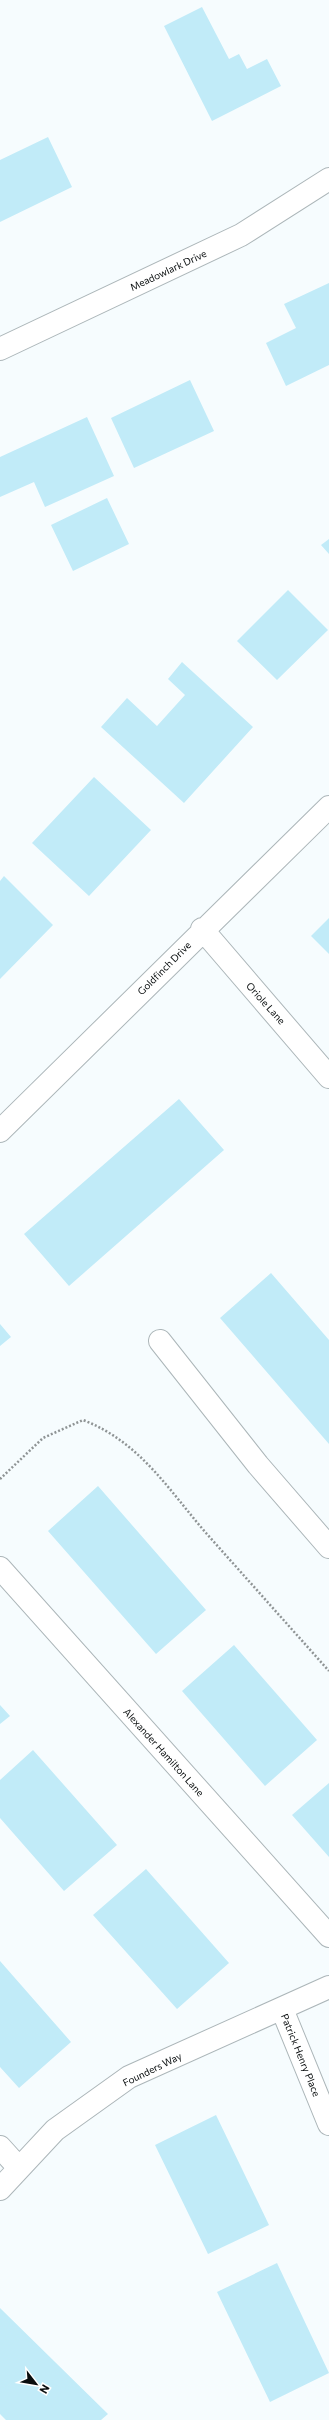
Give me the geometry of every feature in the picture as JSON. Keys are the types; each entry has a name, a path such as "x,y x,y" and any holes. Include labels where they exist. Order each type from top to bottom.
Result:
{"street":[{"name":"Meadowlark Drive","path":"0,350 241,235 329,179"},
{"name":"Goldfinch Drive","path":"0,1131 202,929 329,807"},
{"name":"Oriole Lane","path":"202,929 329,1077"},
{"path":"160,1341 258,1465 329,1547"},
{"name":"Alexander Hamilton Lane","path":"0,1568 329,1936"},
{"name":"Founders Way","path":"0,2189 55,2130 129,2077 329,1987"},
{"name":"Patrick Henry Place","path":"282,2009 329,2124"},
{"path":"0,2147 19,2168"}],"path":[{"path":"0,1480 43,1438 83,1420 102,1427 123,1441 155,1470 188,1512 329,1671"}],"building":[{"path":"202,7 229,59 239,54 247,69 267,59 281,86 212,121 164,26"},
{"path":"48,137 72,187 0,222 0,160"},
{"path":"329,283 329,365 286,386 266,343 296,328 284,304"},
{"path":"190,380 214,431 134,468 111,418"},
{"path":"87,417 114,476 45,507 34,482 0,497 0,457"},
{"path":"107,498 129,544 73,571 51,525"},
{"path":"329,539 329,554 321,545"},
{"path":"288,590 328,630 277,680 237,641"},
{"path":"182,662 253,727 184,803 101,727 127,698 157,726 185,695 168,679"},
{"path":"94,777 151,830 89,896 32,843"},
{"path":"4,876 53,925 0,979 0,881"},
{"path":"329,918 329,954 311,936"},
{"path":"179,1099 224,1150 69,1286 24,1234"},
{"path":"271,1273 329,1340 329,1444 220,1318"},
{"path":"0,1324 11,1337 0,1346"},
{"path":"98,1486 206,1610 156,1654 48,1531"},
{"path":"234,1645 317,1740 265,1786 182,1691"},
{"path":"0,1705 10,1716 0,1724"},
{"path":"33,1750 117,1845 64,1891 0,1818 0,1780"},
{"path":"329,1783 329,1857 292,1815"},
{"path":"146,1869 229,1963 177,2009 93,1915"},
{"path":"0,1961 71,2042 19,2088 0,2067"},
{"path":"216,2115 269,2225 208,2254 155,2145"},
{"path":"277,2263 329,2373 270,2402 217,2292"},
{"path":"0,2308 108,2414 101,2420 6,2420 0,2414"}]}
